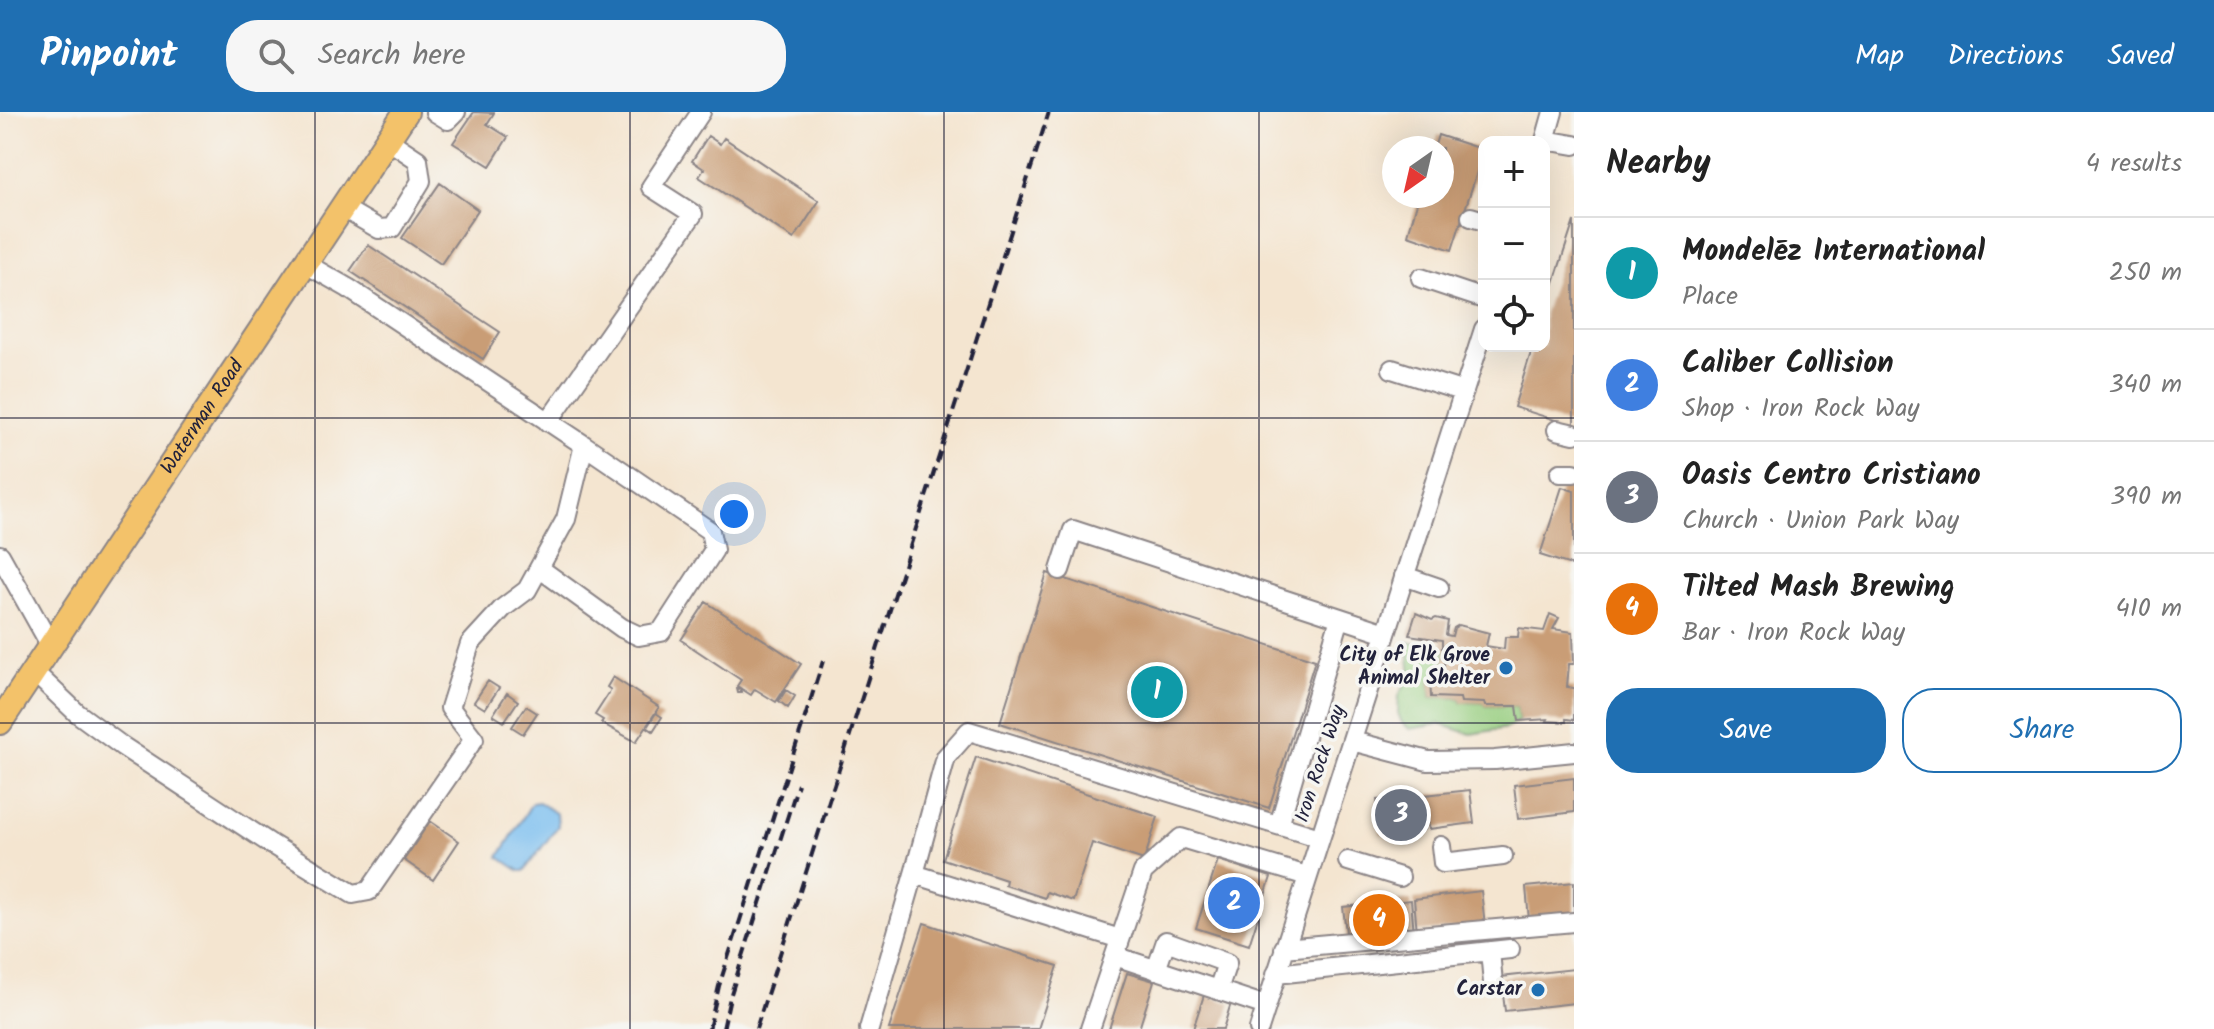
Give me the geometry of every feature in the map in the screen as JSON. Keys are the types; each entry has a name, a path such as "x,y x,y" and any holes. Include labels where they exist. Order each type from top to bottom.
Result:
{"main road":[{"name":"Waterman Road","path":"0,722 406,112"}],"street":[{"path":"435,112 448,120 456,112"},
{"path":"548,422 693,214 651,187 701,112"},
{"path":"1547,136 1553,112"},
{"path":"343,208 379,229 392,228 421,181 418,160 388,140"},
{"path":"1550,143 1574,145"},
{"path":"306,264 348,288 710,531 714,550 661,632 639,636 622,628 539,568"},
{"path":"1421,278 1478,297"},
{"name":"Iron Rock Way","path":"1259,1029 1478,348"},
{"path":"1392,369 1464,392"},
{"path":"34,672 77,713 207,802 353,894 369,891 474,739 450,708 470,644 503,608 527,590 566,519 584,445"},
{"path":"1060,570 1073,530 1386,633"},
{"path":"0,555 51,646"},
{"path":"1404,576 1439,588"},
{"path":"1279,825 1340,618"},
{"path":"869,1029 946,757 969,731 1320,838"},
{"path":"1352,741 1428,761 1495,760 1574,752"},
{"path":"1495,760 1497,780"},
{"path":"1090,1029 1143,872 1181,838 1307,876"},
{"path":"1441,846 1443,863 1503,856"},
{"path":"1348,861 1400,877"},
{"path":"914,874 1118,948 1156,970 1266,1006"},
{"path":"1284,948 1509,922 1574,922"},
{"path":"1156,970 1166,941 1227,963 1218,990"},
{"path":"1276,974 1510,949"},
{"path":"1490,951 1493,983"}],"green space":[{"path":"1407,642 1446,649 1443,672 1438,672 1438,679 1430,680 1431,697 1460,698 1461,702 1484,703 1486,706 1517,706 1519,721 1507,728 1471,734 1439,724 1410,729 1402,723 1398,713 1399,695 1411,674"}],"water":[{"path":"539,802 557,814 558,826 524,871 520,871 499,857 532,803"}],"building":[{"path":"474,112 494,113 487,124 508,137 490,166 453,143"},
{"path":"708,136 720,144 724,138 819,201 794,239 699,177 704,169 692,161"},
{"path":"1454,140 1478,148 1478,169 1452,250 1408,235 1416,208 1454,208"},
{"path":"440,183 478,210 441,264 402,238"},
{"path":"1574,221 1574,426 1514,407 1531,352 1550,352 1550,295"},
{"path":"368,245 500,332 483,359 350,271"},
{"path":"1562,487 1574,491 1574,566 1540,555"},
{"path":"1047,573 1315,660 1269,808 1000,723"},
{"path":"706,602 801,664 776,702 755,689 751,695 740,688 737,686 741,680 681,640"},
{"name":"City of Elk Grove Animal Shelter","path":"1416,613 1432,620 1448,621 1446,635 1452,636 1454,628 1459,625 1489,633 1486,646 1504,649 1505,637 1518,637 1519,628 1544,631 1550,614 1559,618 1553,629 1573,632 1574,664 1569,664 1567,687 1574,688 1574,720 1519,721 1517,706 1485,706 1484,703 1461,702 1460,698 1431,697 1430,679 1438,679 1437,672 1443,672 1446,649 1442,648 1442,640 1409,635"},
{"path":"613,677 659,707 636,742 601,723 603,720 595,715 611,690 607,687"},
{"path":"488,681 499,688 485,709 474,702"},
{"path":"786,690 795,696 788,708 779,701"},
{"path":"507,693 518,701 504,722 493,715"},
{"path":"526,706 537,713 523,734 512,727"},
{"path":"656,713 662,717 653,731 647,727"},
{"path":"976,757 1158,817 1144,860 1092,843 1073,901 1047,892 1045,898 1005,885 1006,880 943,859"},
{"path":"1574,778 1574,812 1518,819 1514,785"},
{"path":"1470,790 1474,823 1429,829 1425,795"},
{"path":"1422,795 1425,829 1381,834 1377,800"},
{"path":"430,821 459,841 433,880 404,860"},
{"path":"1218,860 1271,877 1249,945 1196,928"},
{"path":"1574,882 1574,915 1529,920 1526,887"},
{"path":"1481,891 1485,925 1417,932 1414,899"},
{"path":"1411,900 1414,933 1347,941 1343,907"},
{"path":"924,923 1058,966 1038,1029 889,1029"},
{"name":"Carstar","path":"1574,969 1574,1003 1505,1011 1501,977"},
{"path":"1127,973 1154,981 1139,1029 1109,1029"},
{"path":"1204,995 1231,1003 1223,1029 1193,1029"}],"railway":[{"path":"756,1029 1049,112"},
{"path":"709,1029 719,986 823,661"},
{"path":"723,1029 730,997 798,784"}],"place":[{"name":"City of Elk Grove Animal Shelter","path":"1506,668"},
{"name":"Mondelēz International","path":"1157,692"},
{"name":"Oasis Centro Cristiano","path":"1401,815"},
{"name":"Caliber Collision","path":"1234,903"},
{"name":"Tilted Mash Brewing","path":"1379,920"},
{"name":"Carstar","path":"1538,990"}]}
